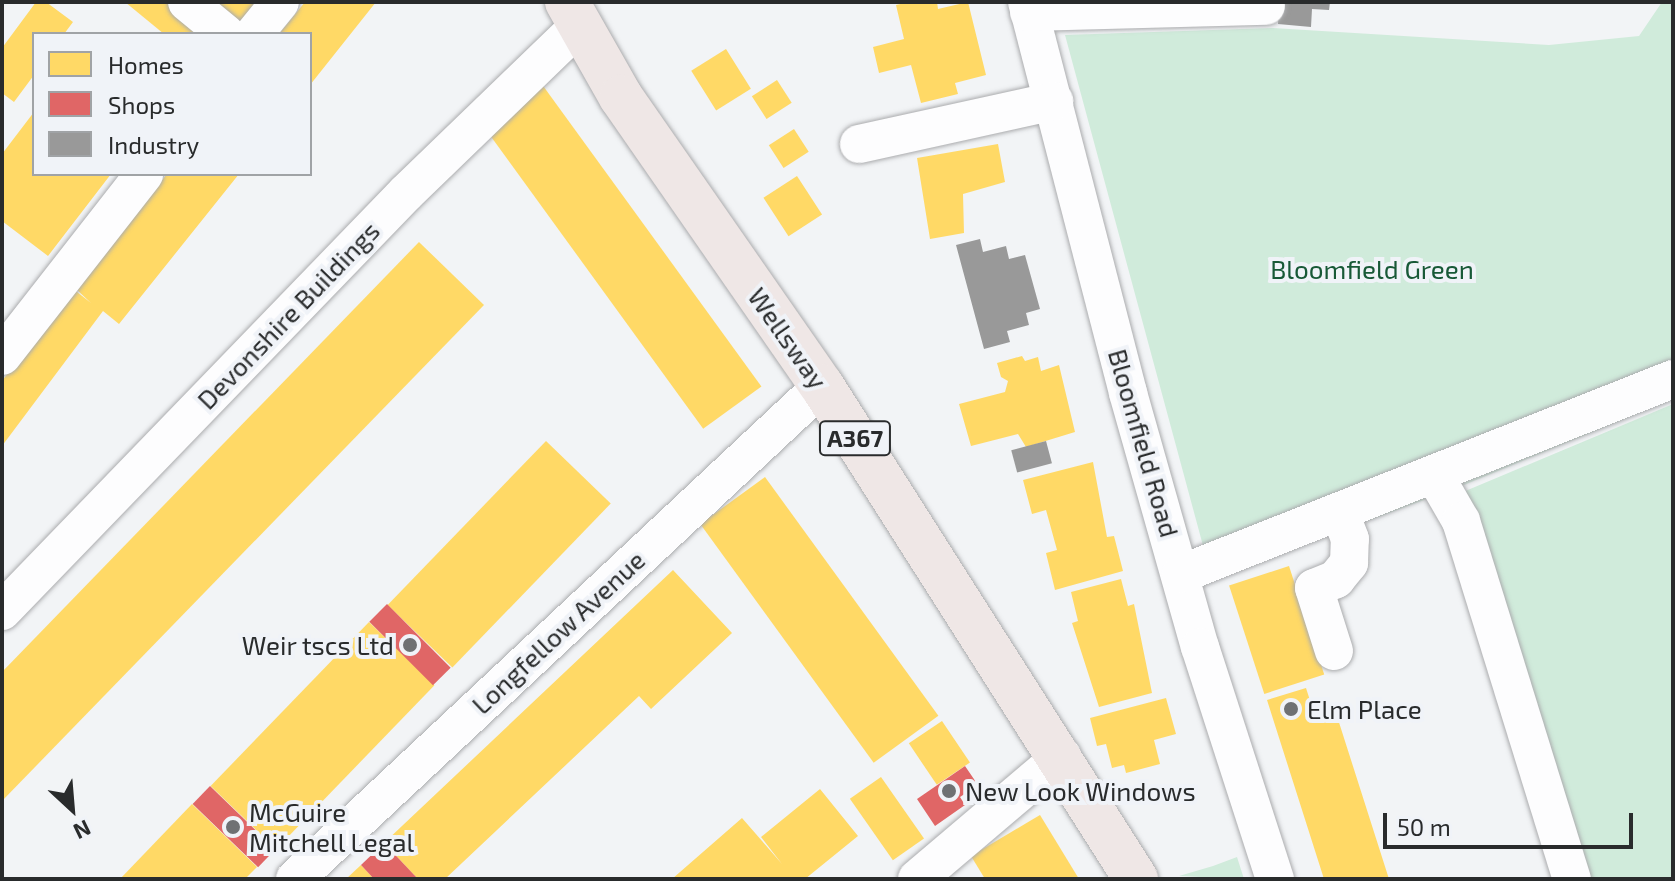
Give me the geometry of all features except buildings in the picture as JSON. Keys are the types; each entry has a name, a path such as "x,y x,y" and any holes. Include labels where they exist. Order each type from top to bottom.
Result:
{"main road":[{"name":"Wellsway","path":"573,14 621,97 822,386 1062,756 1136,879"}],"street":[{"path":"187,2 224,32"},
{"path":"256,32 280,2"},
{"path":"1028,7 1266,6"},
{"name":"Bloomfield Road","path":"1028,7 1128,393 1275,879"},
{"name":"Devonshire Buildings","path":"2,611 406,193 573,14"},
{"path":"859,144 1054,101"},
{"path":"2,356 142,176"},
{"path":"1181,574 1435,476 1673,379"},
{"name":"Longfellow Avenue","path":"295,879 822,386"},
{"path":"1435,476 1461,521 1572,879"},
{"path":"1334,651 1314,588 1336,579 1349,563 1350,539 1340,513"},
{"path":"917,879 1062,756"}],"green space":[{"name":"Bloomfield Green","path":"1662,2 1673,2 1673,399 1459,487 1212,579 1065,35 1273,28 1549,45 1639,36"},
{"path":"1673,404 1673,879 1584,879 1463,492"},
{"path":"1237,857 1244,879 1179,876 1213,866"}],"place":[{"name":"Weir tscs Ltd","path":"410,645"},
{"name":"Elm Place","path":"1291,709"},
{"name":"New Look Windows","path":"949,791"},
{"name":"McGuire Mitchell Legal","path":"233,827"}]}
